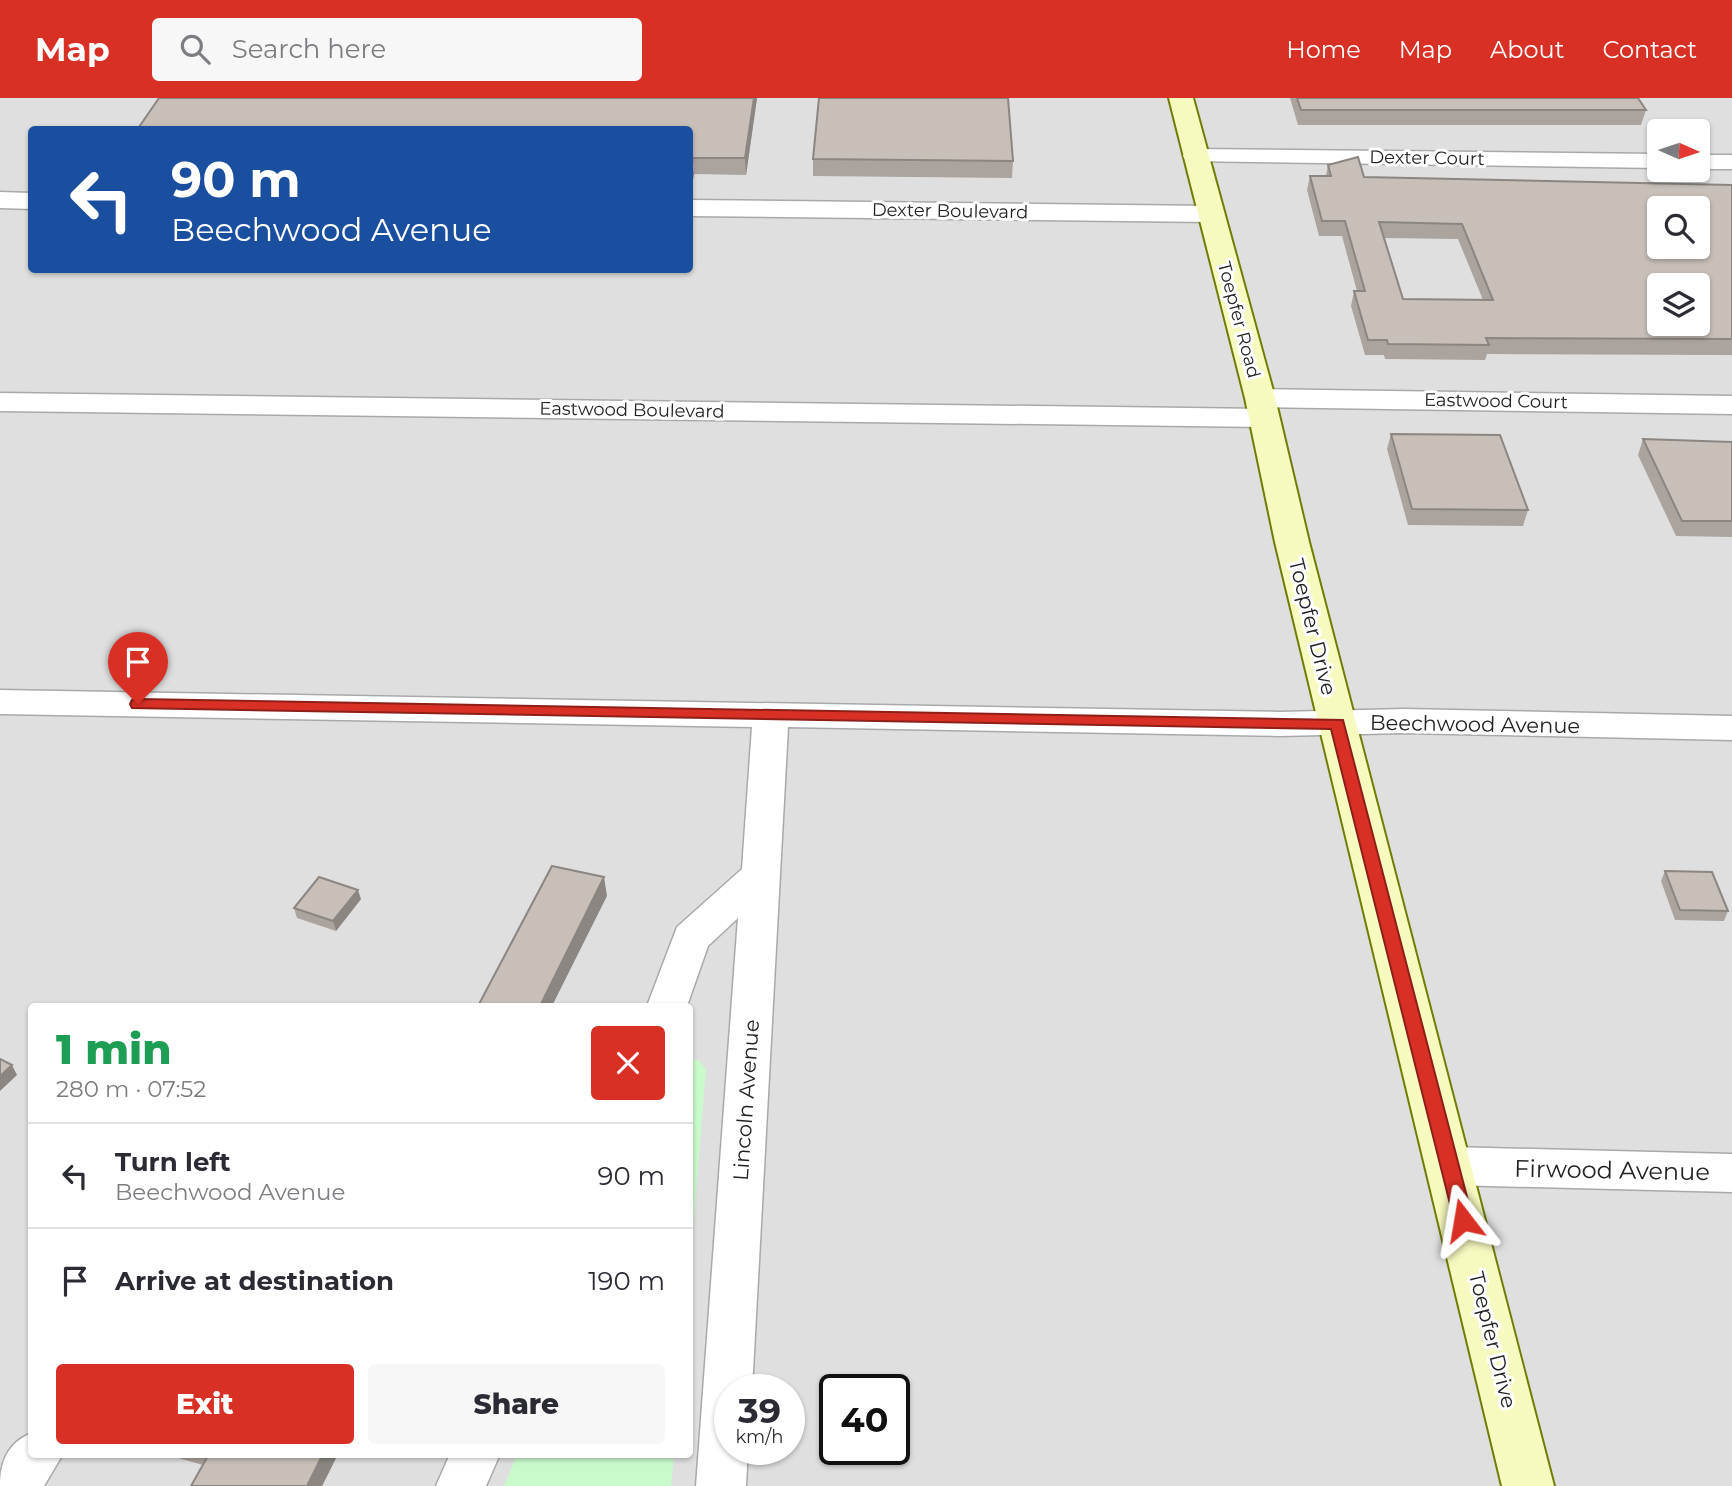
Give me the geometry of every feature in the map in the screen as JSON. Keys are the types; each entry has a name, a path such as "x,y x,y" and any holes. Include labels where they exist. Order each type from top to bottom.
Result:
{"street":[{"name":"Toepfer Road","path":"1181,98 1262,408 1292,542"},
{"name":"Dexter Court","path":"1195,156 1647,161"},
{"path":"1710,162 1732,162"},
{"path":"0,200 28,201"},
{"name":"Dexter Boulevard","path":"693,208 1210,214"},
{"name":"Eastwood Boulevard","path":"0,402 1262,408"},
{"name":"Eastwood Court","path":"1262,408 1732,405"},
{"name":"Toepfer Drive","path":"1292,542 1528,1486"},
{"name":"Beechwood Avenue","path":"0,702 1732,727"},
{"name":"Lincoln Avenue","path":"721,1486 771,714"},
{"path":"668,1003 691,938 761,874"},
{"name":"Firwood Avenue","path":"1450,1166 1732,1172"},
{"path":"14,1486 35,1458"},
{"path":"461,1486 473,1458"}],"shaded area":[{"path":"0,98 1732,98 1732,1486 0,1486"}],"green space":[{"path":"693,1059 698,1060 706,1069 693,1228"},
{"path":"515,1458 674,1458 671,1486 504,1486"}],"building":[{"path":"159,98 754,98 745,158 693,158 693,126 140,126"},
{"path":"819,98 1008,98 1013,161 813,159"},
{"path":"1297,98 1638,98 1646,110 1301,110"},
{"path":"1358,157 1364,177 1732,185 1732,339 1486,338 1489,345 1388,344 1387,340 1368,340 1354,291 1365,291 1345,221 1322,221 1310,176 1331,176 1328,165","holes":["1379,222 1462,224 1493,300 1403,299"]},
{"path":"1391,434 1500,435 1528,510 1412,509"},
{"path":"1643,439 1732,442 1732,521 1682,521"},
{"path":"552,866 604,877 541,1003 480,1003"},
{"path":"1665,871 1712,872 1728,911 1680,910"},
{"path":"319,877 358,890 333,921 294,908"},
{"path":"0,1059 12,1065 0,1076"},
{"path":"207,1458 321,1458 307,1486 191,1486"}],"route":[{"path":"138,704 1337,723 1463,1220"}]}
